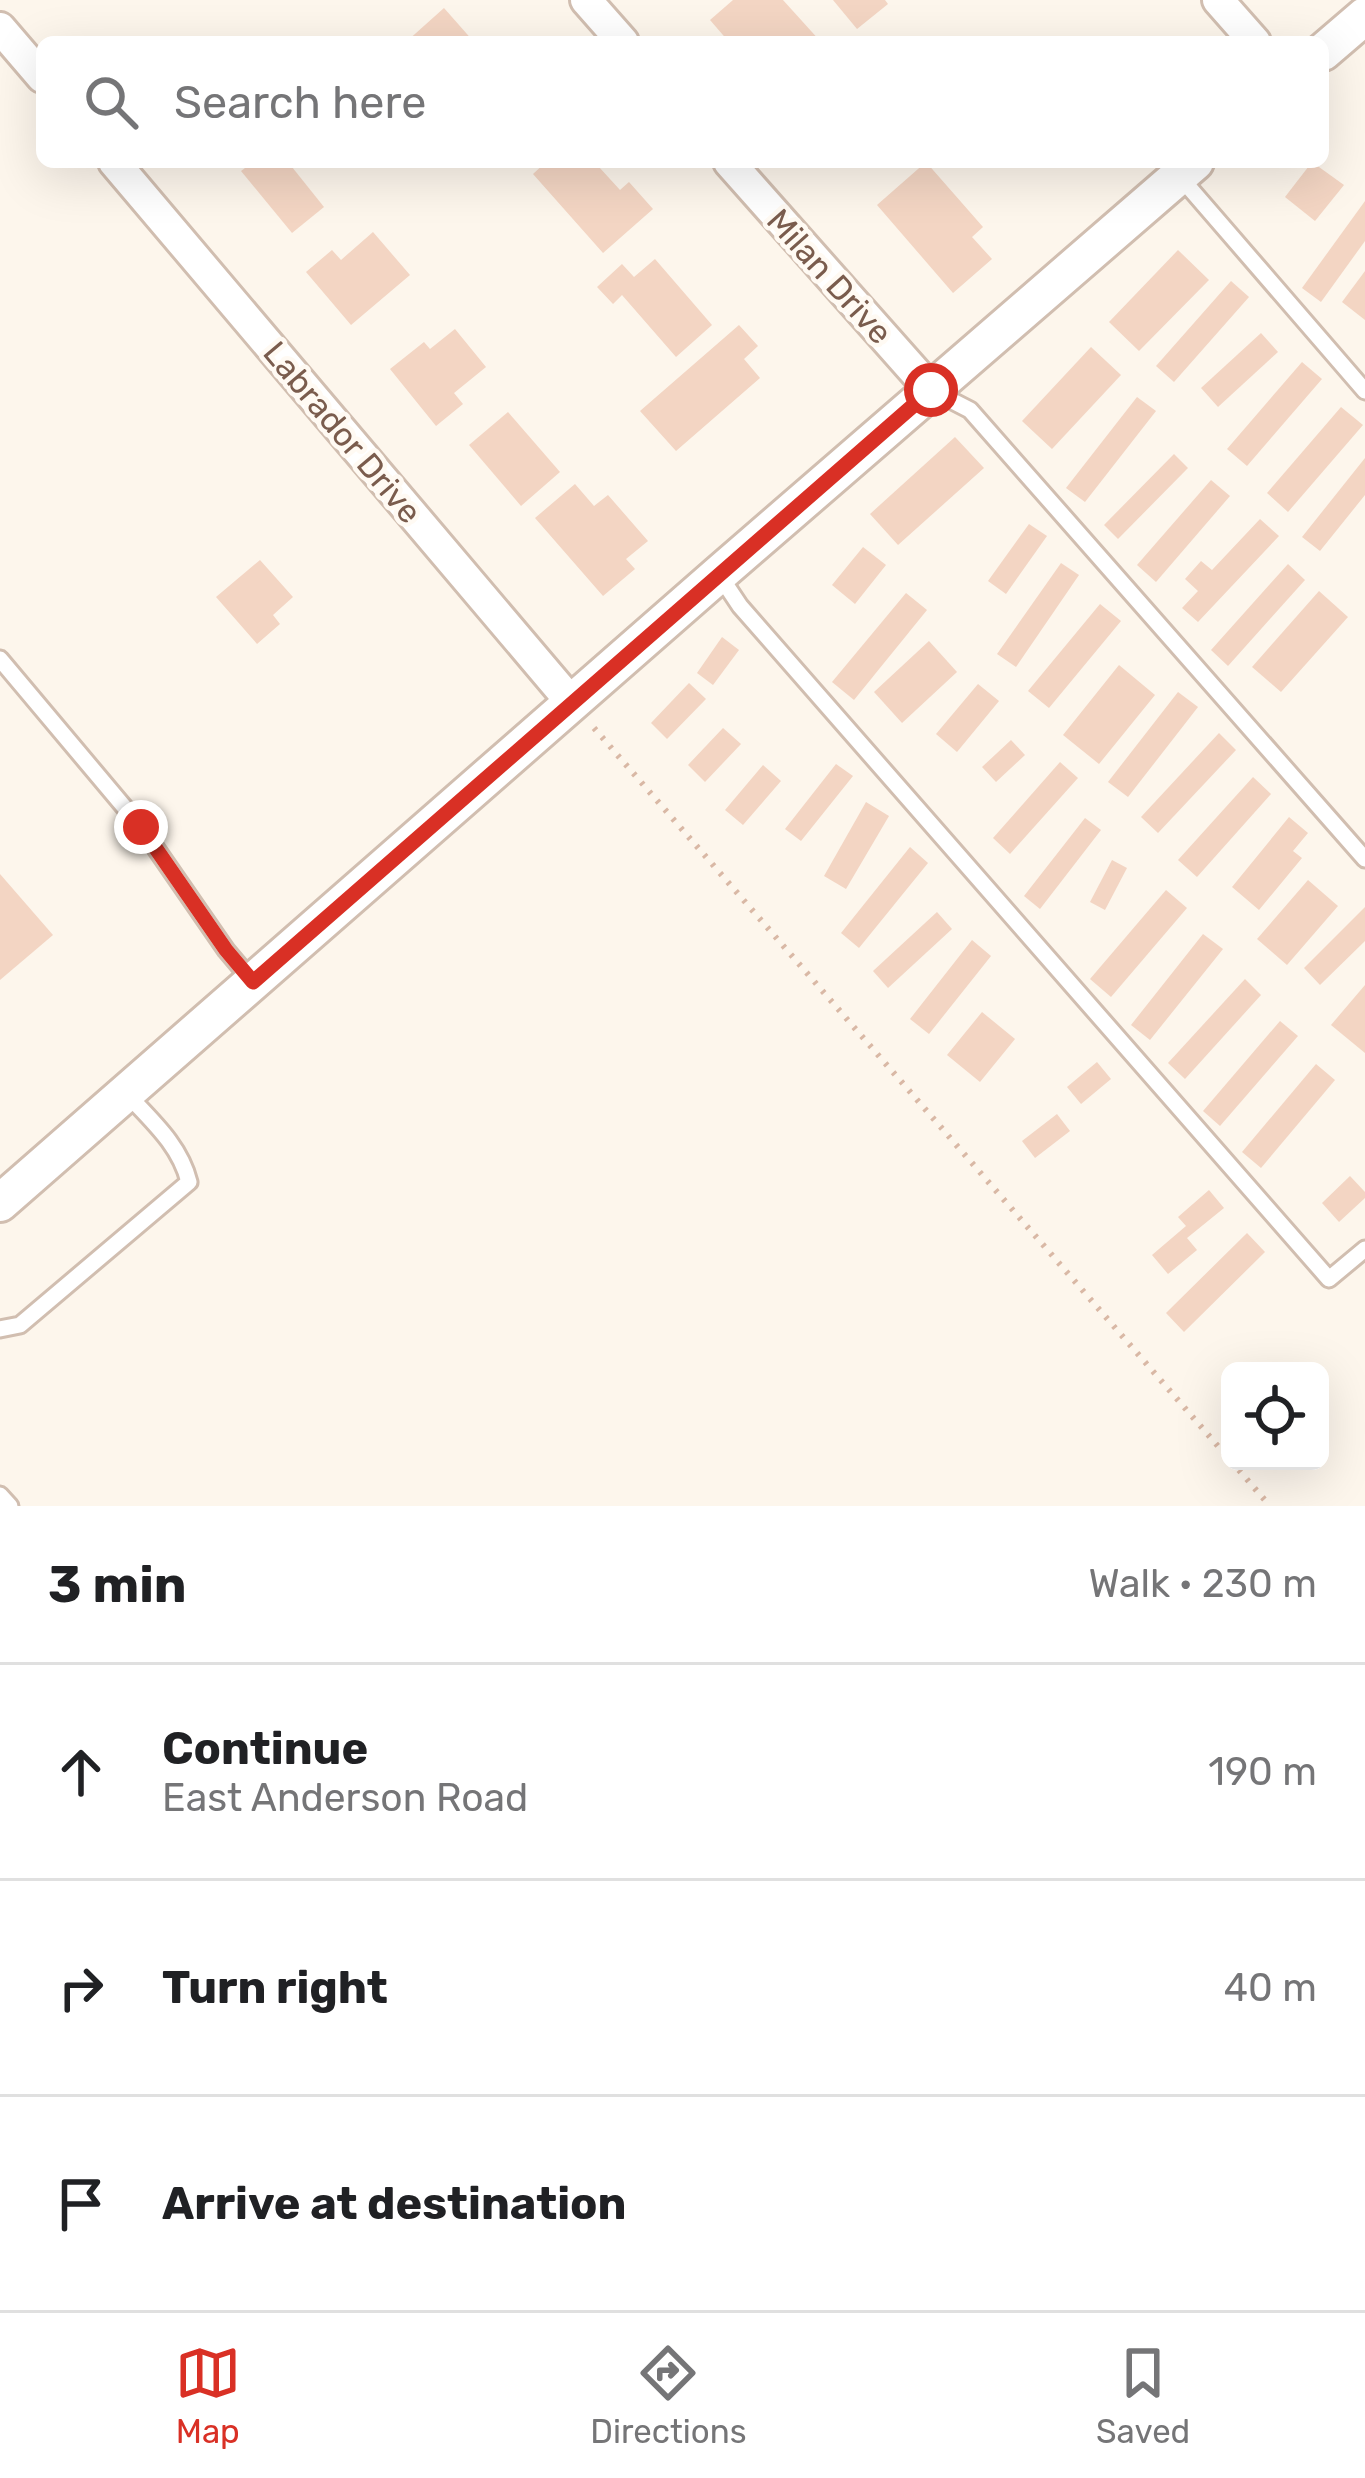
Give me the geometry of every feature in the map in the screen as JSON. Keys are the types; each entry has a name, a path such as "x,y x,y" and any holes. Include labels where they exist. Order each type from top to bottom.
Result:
{"street":[{"path":"586,0 618,36"},
{"path":"1218,0 1250,36"},
{"path":"1329,47 1365,16"},
{"path":"0,28 36,70"},
{"name":"Labrador Drive","path":"119,168 572,703"},
{"name":"Milan Drive","path":"734,168 931,390"},
{"path":"0,1203 1187,169"}],"lane":[{"path":"1187,169 1365,391"},
{"path":"931,390 970,410 1365,859"},
{"path":"719,574 740,606 1329,1279 1365,1249"},
{"path":"0,659 141,827 253,982"},
{"path":"0,1329 20,1325 189,1182 177,1150 126,1093"},
{"path":"0,1495 10,1506"}],"path":[{"path":"572,703 1221,1451"},
{"path":"1238,1470 1270,1506"}],"building":[{"path":"733,0 783,0 816,36 724,36 710,20"},
{"path":"833,0 885,0 888,4 857,29"},
{"path":"444,8 469,36 413,36"},
{"path":"293,168 324,207 292,233 241,171"},
{"path":"540,168 600,168 620,190 629,182 653,209 603,253 533,174"},
{"path":"919,168 931,168 983,227 972,237 992,259 953,293 877,205"},
{"path":"1307,168 1320,168 1344,185 1315,221 1285,197"},
{"path":"1365,201 1365,241 1321,302 1302,288"},
{"path":"373,232 410,275 351,325 306,272 332,250 341,260"},
{"path":"1178,250 1209,280 1139,351 1109,322"},
{"path":"655,259 712,325 676,357 622,295 613,304 597,287 622,264 634,277"},
{"path":"1365,271 1365,320 1342,302"},
{"path":"1231,281 1249,297 1174,382 1156,366"},
{"path":"739,325 758,346 744,359 760,378 676,451 640,411"},
{"path":"455,329 486,367 454,393 463,404 436,426 390,369 424,342 430,349"},
{"path":"1261,333 1278,352 1218,407 1201,388"},
{"path":"1091,347 1121,375 1052,449 1022,421"},
{"path":"1302,362 1322,379 1247,466 1227,449"},
{"path":"1137,397 1156,411 1085,502 1066,488"},
{"path":"1341,407 1363,425 1288,512 1267,493"},
{"path":"508,412 560,472 521,506 469,445"},
{"path":"955,437 984,468 898,545 870,514"},
{"path":"1174,454 1188,468 1118,539 1104,525"},
{"path":"1365,458 1365,495 1320,551 1302,537"},
{"path":"1211,480 1230,496 1156,582 1137,565"},
{"path":"575,484 594,506 608,495 648,541 626,559 635,569 603,596 535,518"},
{"path":"1260,519 1279,536 1198,622 1182,608 1198,591 1185,579 1201,561 1212,570"},
{"path":"1029,524 1047,536 1006,594 988,581"},
{"path":"863,547 886,565 855,604 832,585"},
{"path":"260,560 293,597 273,615 280,624 257,644 216,597"},
{"path":"1061,563 1079,575 1016,667 997,654"},
{"path":"1288,564 1305,580 1228,666 1211,650"},
{"path":"1319,591 1348,617 1281,692 1252,667"},
{"path":"906,593 927,610 854,700 832,682"},
{"path":"1100,604 1121,621 1049,708 1028,691"},
{"path":"722,637 739,650 713,685 697,673"},
{"path":"929,641 957,672 902,723 874,692"},
{"path":"1119,665 1155,695 1099,764 1063,735"},
{"path":"689,683 706,699 667,739 651,723"},
{"path":"978,684 999,701 957,752 936,734"},
{"path":"1178,692 1198,707 1128,797 1108,782"},
{"path":"723,728 741,744 705,782 688,765"},
{"path":"1219,733 1236,750 1158,833 1141,817"},
{"path":"1011,740 1025,755 996,782 982,767"},
{"path":"1060,762 1078,778 1010,854 993,838"},
{"path":"836,764 853,776 801,841 785,829"},
{"path":"763,765 781,781 743,825 725,810"},
{"path":"1253,777 1271,794 1197,877 1178,860"},
{"path":"866,802 889,816 846,889 824,876"},
{"path":"1289,817 1308,833 1293,851 1302,858 1259,910 1232,887"},
{"path":"1085,818 1101,830 1040,909 1024,896"},
{"path":"910,847 928,863 859,948 841,933"},
{"path":"1112,860 1127,868 1105,910 1090,902"},
{"path":"0,874 53,935 0,980"},
{"path":"1308,880 1338,906 1287,965 1257,939"},
{"path":"1166,890 1187,908 1111,997 1090,979"},
{"path":"1365,907 1365,941 1320,985 1304,968"},
{"path":"937,912 952,929 888,988 873,971"},
{"path":"1203,934 1223,949 1150,1040 1131,1025"},
{"path":"972,940 991,956 929,1034 910,1019"},
{"path":"1245,979 1261,995 1185,1079 1168,1063"},
{"path":"1365,985 1365,1053 1331,1025"},
{"path":"982,1012 1015,1039 980,1082 947,1055"},
{"path":"1280,1021 1298,1036 1220,1126 1203,1111"},
{"path":"1097,1062 1111,1079 1081,1104 1067,1087"},
{"path":"1316,1064 1335,1080 1261,1168 1242,1152"},
{"path":"1057,1114 1070,1131 1035,1158 1022,1141"},
{"path":"1350,1176 1365,1198 1339,1222 1322,1203"},
{"path":"1209,1190 1224,1208 1187,1238 1197,1250 1168,1274 1152,1255 1186,1226 1178,1217"},
{"path":"1247,1233 1265,1252 1184,1332 1166,1313"}],"route":[{"path":"141,827 253,982 931,390"}]}
